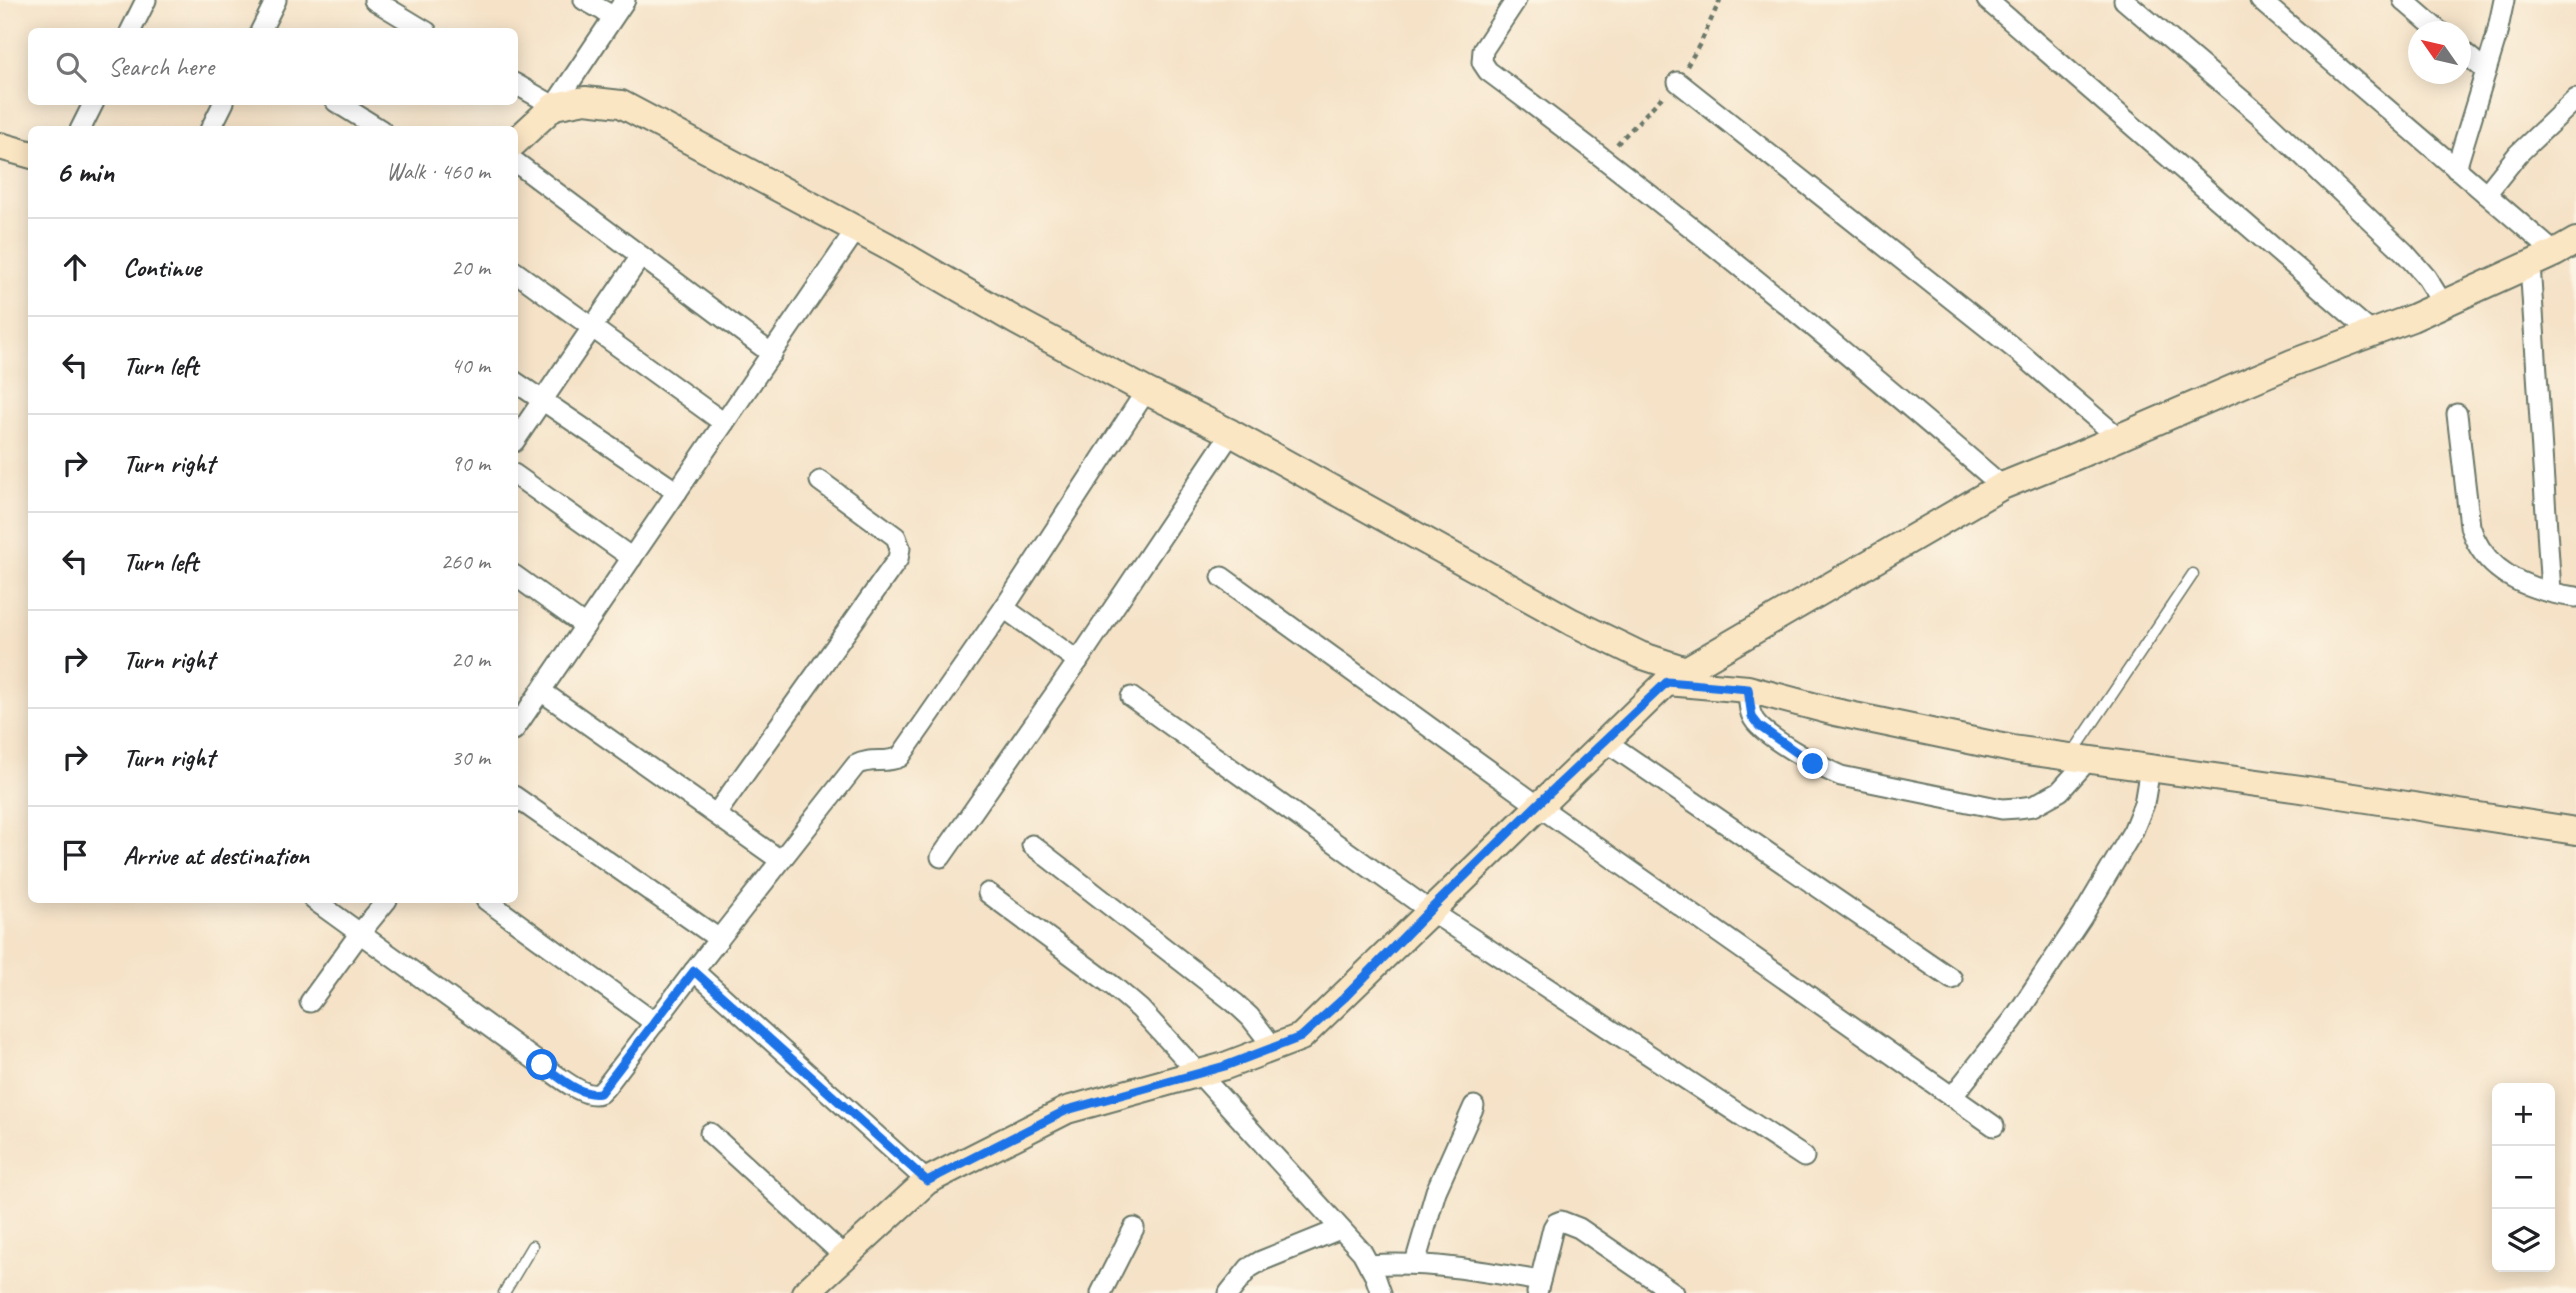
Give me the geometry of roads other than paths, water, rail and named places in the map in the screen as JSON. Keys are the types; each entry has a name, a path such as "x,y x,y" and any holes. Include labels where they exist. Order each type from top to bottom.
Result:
{"main road":[{"path":"518,139 554,106 585,100 621,104 1676,676 1748,689 1835,712 1998,747 2576,831"},
{"path":"0,146 28,154"},
{"path":"805,1293 927,1181 1067,1110 1225,1066 1301,1037 1344,998 1537,805 1676,676 2002,486 2292,363 2442,304 2566,247"}],"street":[{"path":"132,28 146,0"},
{"path":"262,28 276,0"},
{"path":"374,0 421,28"},
{"path":"518,85 554,106 619,8 584,0"},
{"path":"1517,0 1483,50 1482,62 1488,71 1604,157 1846,351 2002,486"},
{"path":"1987,0 2372,332"},
{"path":"2124,0 2262,117 2405,253 2426,277 2442,304"},
{"path":"2260,0 2486,194 2566,247"},
{"path":"2403,0 2427,21"},
{"path":"2456,169 2504,0"},
{"path":"2471,58 2486,71"},
{"path":"1678,82 2021,354 2119,438"},
{"path":"2486,194 2518,154 2576,99"},
{"path":"82,126 92,105"},
{"path":"212,126 222,105"},
{"path":"341,105 375,126"},
{"path":"518,164 772,354"},
{"path":"518,724 856,230"},
{"path":"518,436 641,256"},
{"path":"2530,264 2551,592"},
{"path":"518,274 724,423"},
{"path":"518,384 677,492"},
{"path":"318,903 579,1090 591,1094 600,1093 856,765 865,760 895,760 900,757 1004,608 1146,391"},
{"path":"2457,415 2474,543 2493,566 2512,579 2576,597"},
{"path":"941,857 1078,661 1231,433"},
{"path":"518,477 632,558"},
{"path":"716,814 898,559 900,548 896,537 820,481"},
{"path":"1222,577 1537,805 1994,1126"},
{"path":"518,578 585,626"},
{"path":"1004,608 1078,661"},
{"path":"1748,689 1752,717 1759,726 1813,764 1841,776 1935,796 2002,809 2034,806 2060,791 2079,758"},
{"path":"541,691 780,860"},
{"path":"1131,697 1429,911 1804,1157"},
{"path":"1605,741 1952,979"},
{"path":"1952,1097 2013,1020 2095,895 2133,831 2144,804 2151,768"},
{"path":"518,799 719,939"},
{"path":"1032,845 1235,1003 1250,1017 1274,1048"},
{"path":"988,893 1140,1009 1362,1252 1381,1293"},
{"path":"310,1002 385,903"},
{"path":"490,903 655,1023"},
{"path":"694,971 927,1181"},
{"path":"1415,1263 1436,1191 1474,1106"},
{"path":"710,1133 844,1256"},
{"path":"1368,1265 1415,1263 1475,1269 1538,1287 1553,1228 1561,1221 1579,1228 1674,1293"},
{"path":"1101,1293 1134,1228"},
{"path":"1229,1293 1250,1268 1261,1261 1340,1228"}],"lane":[{"path":"2079,758 2193,574"},
{"path":"504,1293 532,1246"}]}
